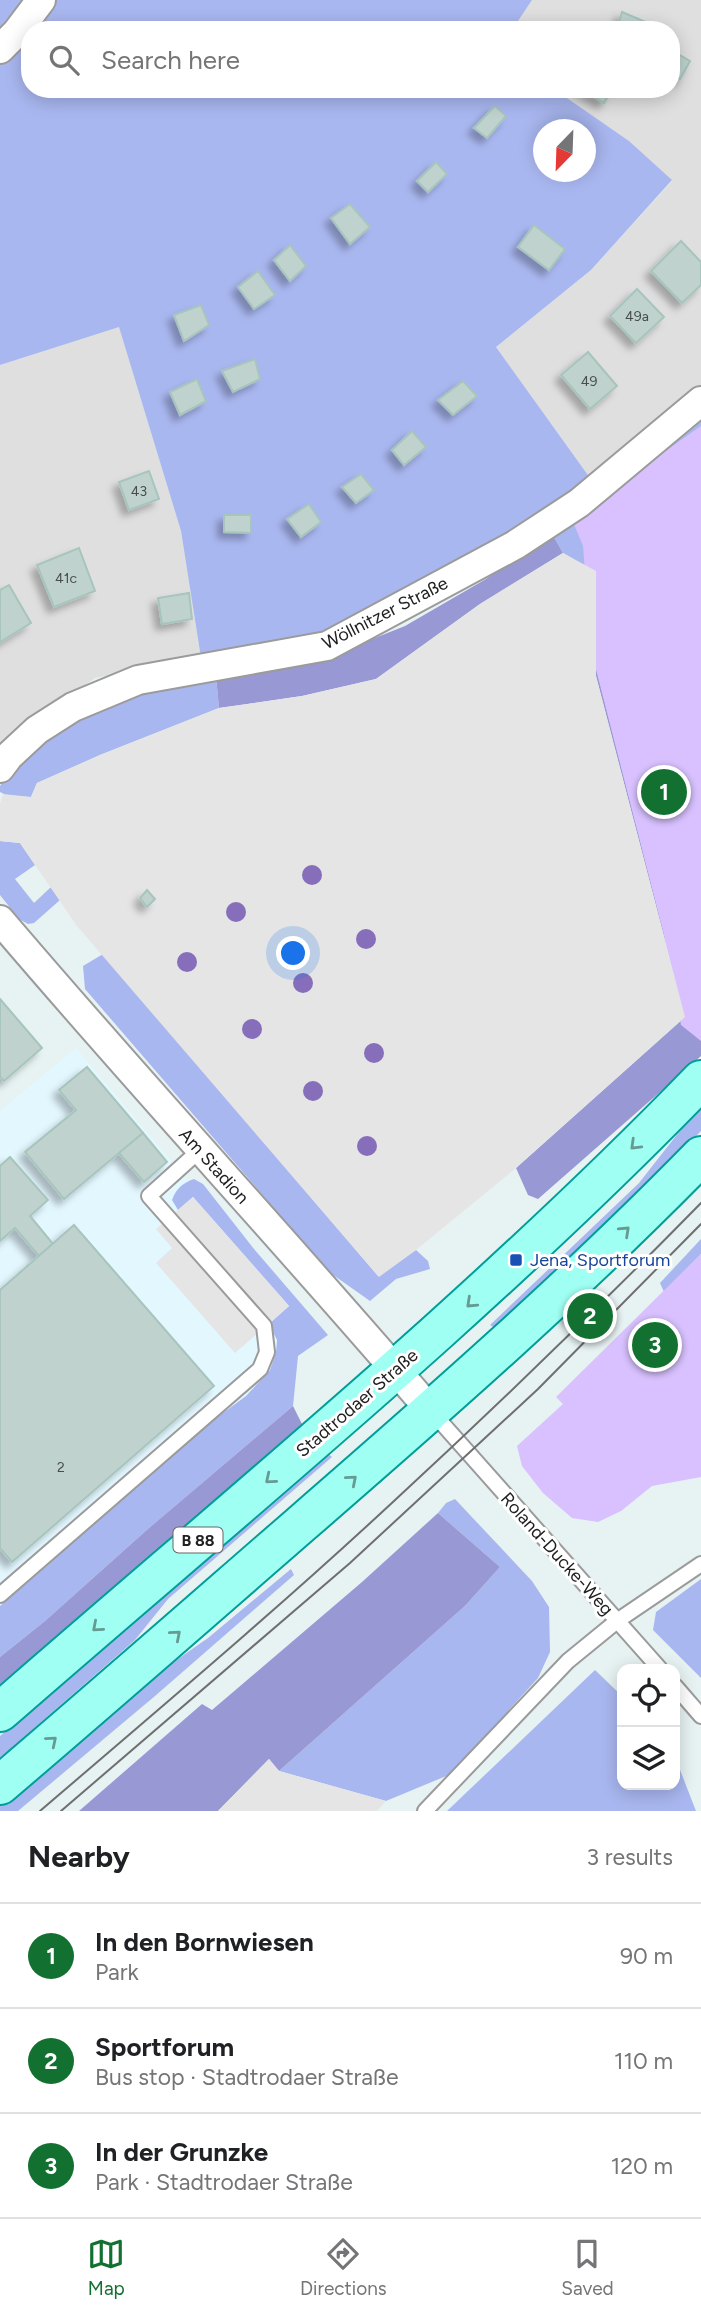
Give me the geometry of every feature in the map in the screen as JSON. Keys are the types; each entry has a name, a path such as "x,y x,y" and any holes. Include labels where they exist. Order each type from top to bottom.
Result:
{"main road":[{"name":"Stadtrodaer Straße","path":"0,1712 396,1370 526,1250 701,1080"},
{"path":"0,1785 431,1411 511,1339 701,1156"}],"street":[{"path":"25,21 41,0"},
{"path":"0,50 21,27"},
{"name":"Wöllnitzer Straße","path":"0,768 37,730 73,707 138,681 327,646 515,545 579,503 701,401"},
{"name":"Am Stadion","path":"0,920 431,1411"}],"lane":[{"path":"0,1595 260,1369 267,1352 264,1326 149,1196 200,1150"},
{"name":"Roland-Ducke-Weg","path":"425,1811 568,1661 617,1621 431,1411"},
{"path":"656,1664 617,1621 701,1564"},
{"path":"680,1692 701,1716"}],"shaded area":[{"path":"0,0 532,0 518,21 21,21 21,98 567,98 629,141 672,180 591,270 496,347 590,478 502,541 429,588 300,642 201,658 181,531 119,327 0,365"},
{"path":"532,0 701,0 701,385 590,478 496,347 591,270 672,181 629,141 567,98 680,98 680,21 518,21"},
{"path":"119,326 181,531 201,658 95,678 0,748 0,365"},
{"path":"701,415 701,428 588,568 563,553 551,532"},
{"path":"701,426 701,1041 681,1025 664,935 591,650 583,546 571,517"},
{"path":"551,532 563,553 480,604 376,679 302,696 219,708 216,676 332,655 405,626 486,579"},
{"path":"563,553 596,571 596,676 685,1017 516,1168 379,1277 77,926 20,843 0,841 0,804 3,794 31,797 37,783 219,708 302,696 376,679 480,604"},
{"path":"596,571 701,915 701,1056 538,1199 528,1195 516,1168 685,1017 596,676"},
{"path":"216,676 219,708 37,783 31,797 8,796 0,792 0,786 6,777 49,735 100,706 130,694"},
{"path":"0,841 20,843 35,865 15,879 34,903 51,887 60,900 34,923 28,924 19,919 0,895"},
{"path":"103,954 378,1276 416,1250 428,1261 430,1269 396,1279 370,1301 329,1272 85,989 83,966"},
{"path":"76,1048 321,1338 0,1628 0,1111"},
{"path":"701,1104 701,1131 612,1220 495,1328 490,1325 639,1183"},
{"path":"194,1179 203,1184 254,1249 328,1335 298,1356 293,1406 0,1657 0,1606 89,1523 193,1435 246,1396 270,1370 277,1340 269,1324 289,1306 193,1197 178,1210 172,1200 174,1196 180,1187"},
{"path":"193,1197 289,1306 235,1353 156,1263 172,1248 156,1229"},
{"path":"701,1239 701,1254 664,1292 660,1283"},
{"path":"701,1254 701,1477 652,1486 621,1511 598,1522 572,1518 543,1493 522,1466 517,1446 563,1404 556,1397"},
{"path":"293,1406 302,1424 294,1433 0,1687 0,1657"},
{"path":"326,1452 332,1457 168,1599 135,1640 0,1758 0,1736"},
{"path":"455,1499 532,1581 549,1607 550,1652 538,1678 451,1774 386,1801 279,1771 465,1606 500,1567 438,1513 446,1503"},
{"path":"438,1513 500,1567 465,1606 279,1771 269,1759 218,1811 79,1811 202,1704 212,1710"},
{"path":"291,1569 294,1575 18,1811 0,1811 0,1803 142,1684 208,1638"},
{"path":"701,1579 701,1678 653,1630 656,1612"},
{"path":"595,1670 617,1691 617,1790 680,1790 680,1770 696,1811 447,1811"},
{"path":"269,1759 279,1771 386,1801 377,1811 218,1811"}],"building":[{"path":"622,12 643,21 619,21"},
{"path":"680,55 690,61 680,79"},
{"path":"495,106 506,116 487,138 474,128"},
{"path":"436,162 447,174 428,192 417,181"},
{"path":"350,204 370,227 350,244 331,218"},
{"path":"534,225 565,249 549,270 518,247"},
{"path":"681,241 701,262 701,285 682,303 651,271"},
{"path":"290,245 306,266 290,281 274,260"},
{"path":"258,271 275,295 254,309 238,287"},
{"path":"637,289 664,317 636,343 610,316"},
{"path":"201,305 209,325 184,341 174,315"},
{"path":"588,352 617,386 590,409 561,375"},
{"path":"255,359 260,379 233,392 222,371"},
{"path":"197,379 206,401 180,415 170,392"},
{"path":"463,381 477,396 453,415 438,400"},
{"path":"412,431 426,447 404,465 392,450"},
{"path":"149,471 159,499 129,510 119,482"},
{"path":"361,474 374,490 356,503 342,487"},
{"path":"309,504 321,522 301,537 287,519"},
{"path":"224,515 251,515 251,533 224,532"},
{"path":"79,548 95,591 54,607 37,565"},
{"path":"9,585 31,623 0,642 0,590"},
{"path":"189,593 192,619 162,624 158,598"},
{"path":"147,890 155,899 147,907 140,898"},
{"path":"0,999 42,1048 4,1081 0,1076"},
{"path":"87,1067 143,1133 64,1199 25,1152 76,1110 59,1090"},
{"path":"143,1133 167,1162 144,1182 119,1153"},
{"path":"10,1157 48,1200 30,1216 53,1244 39,1256 15,1228 0,1241 0,1166"},
{"path":"74,1225 214,1386 12,1562 0,1548 0,1290"},
{"path":"591,1290 595,1294 569,1319 565,1315"}],"tram line":[{"path":"40,1811 351,1541 549,1354 701,1203"},
{"path":"61,1811 350,1563 538,1389 701,1224"}],"place":[{"name":"In den Bornwiesen","path":"664,792"},
{"name":"Jena, Sportforum","path":"516,1260"},
{"name":"Sportforum","path":"590,1316"},
{"name":"In der Grunzke","path":"655,1345"}]}
